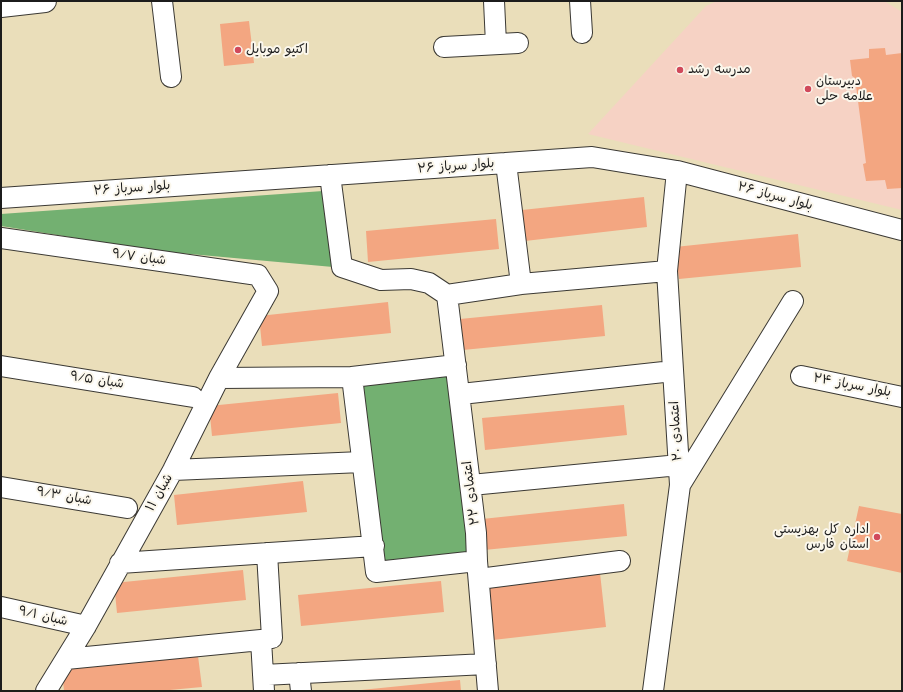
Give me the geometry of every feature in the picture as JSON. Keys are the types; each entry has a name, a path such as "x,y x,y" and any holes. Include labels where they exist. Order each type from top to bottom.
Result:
{"main road":[{"path":"1,6 45,1"}],"street":[{"path":"162,1 171,77"},
{"path":"494,1 496,44"},
{"path":"580,1 582,33"},
{"path":"444,47 518,43"},
{"name":"۲۶ بلوار سرباز","path":"1,198 592,157 677,171 902,230"},
{"path":"506,163 521,284"},
{"name":"۲۰ اعتمادی","path":"653,691 680,485 667,271 677,171"},
{"path":"330,175 342,267 381,280 411,279 429,283 447,295 521,284 667,271"},
{"name":"۹/۷ شبان","path":"1,238 258,275 268,291"},
{"name":"۱۱ شبان","path":"46,691 86,626 173,470 219,378 268,291"},
{"name":"۲۲ اعتمادی","path":"447,295 476,533 488,691"},
{"path":"680,485 793,301"},
{"path":"219,378 352,377 456,365"},
{"name":"۹/۵ شبان","path":"1,366 193,397"},
{"path":"460,394 673,370"},
{"name":"۲۴ بلوار سرباز","path":"801,376 902,396"},
{"path":"352,377 376,572 478,570 620,561"},
{"path":"173,470 362,462"},
{"path":"471,486 679,464"},
{"name":"۹/۳ شبان","path":"1,487 127,508"},
{"path":"120,563 374,546"},
{"path":"66,659 272,638 267,553"},
{"name":"۹/۱ شبان","path":"1,607 86,626"},
{"path":"261,640 263,683 300,682 486,664"}],"shaded area":[{"name":"دبیرستان علامه حلی","path":"717,1 884,1 902,12 902,210 588,134 706,6"}],"green space":[{"path":"323,191 333,267 157,251 1,226 1,214"},
{"path":"450,371 472,552 380,563 358,382"}],"building":[{"name":"اکتیو موبایل","path":"249,21 254,63 224,66 220,24"},
{"path":"885,48 886,55 902,53 902,188 887,189 885,180 866,181 863,164 866,163 855,78 852,76 850,60 869,58 869,49"},
{"path":"644,197 647,227 525,241 522,210"},
{"path":"496,219 499,249 368,262 366,231"},
{"path":"798,234 801,267 679,279 675,247"},
{"path":"388,302 391,333 262,346 259,316"},
{"path":"602,305 605,336 463,350 460,319"},
{"path":"338,393 341,423 212,436 209,406"},
{"path":"624,405 627,435 485,450 482,418"},
{"path":"303,481 307,512 177,525 174,495"},
{"path":"624,504 627,536 484,550 482,519"},
{"name":"اداره کل بهزیستی استان فارس","path":"859,506 902,514 902,573 847,561"},
{"path":"243,570 246,600 117,613 114,583"},
{"path":"600,573 606,627 493,640 487,586"},
{"path":"441,581 444,612 301,626 298,595"},
{"path":"198,656 202,687 159,691 64,691 62,670"},
{"path":"460,680 461,691 361,690"}],"place":[{"name":"اکتیو موبایل","path":"238,50"},
{"name":"مدرسه رشد","path":"680,70"},
{"name":"دبیرستان علامه حلی","path":"808,89"},
{"name":"اداره کل بهزیستی استان فارس","path":"877,537"}]}
